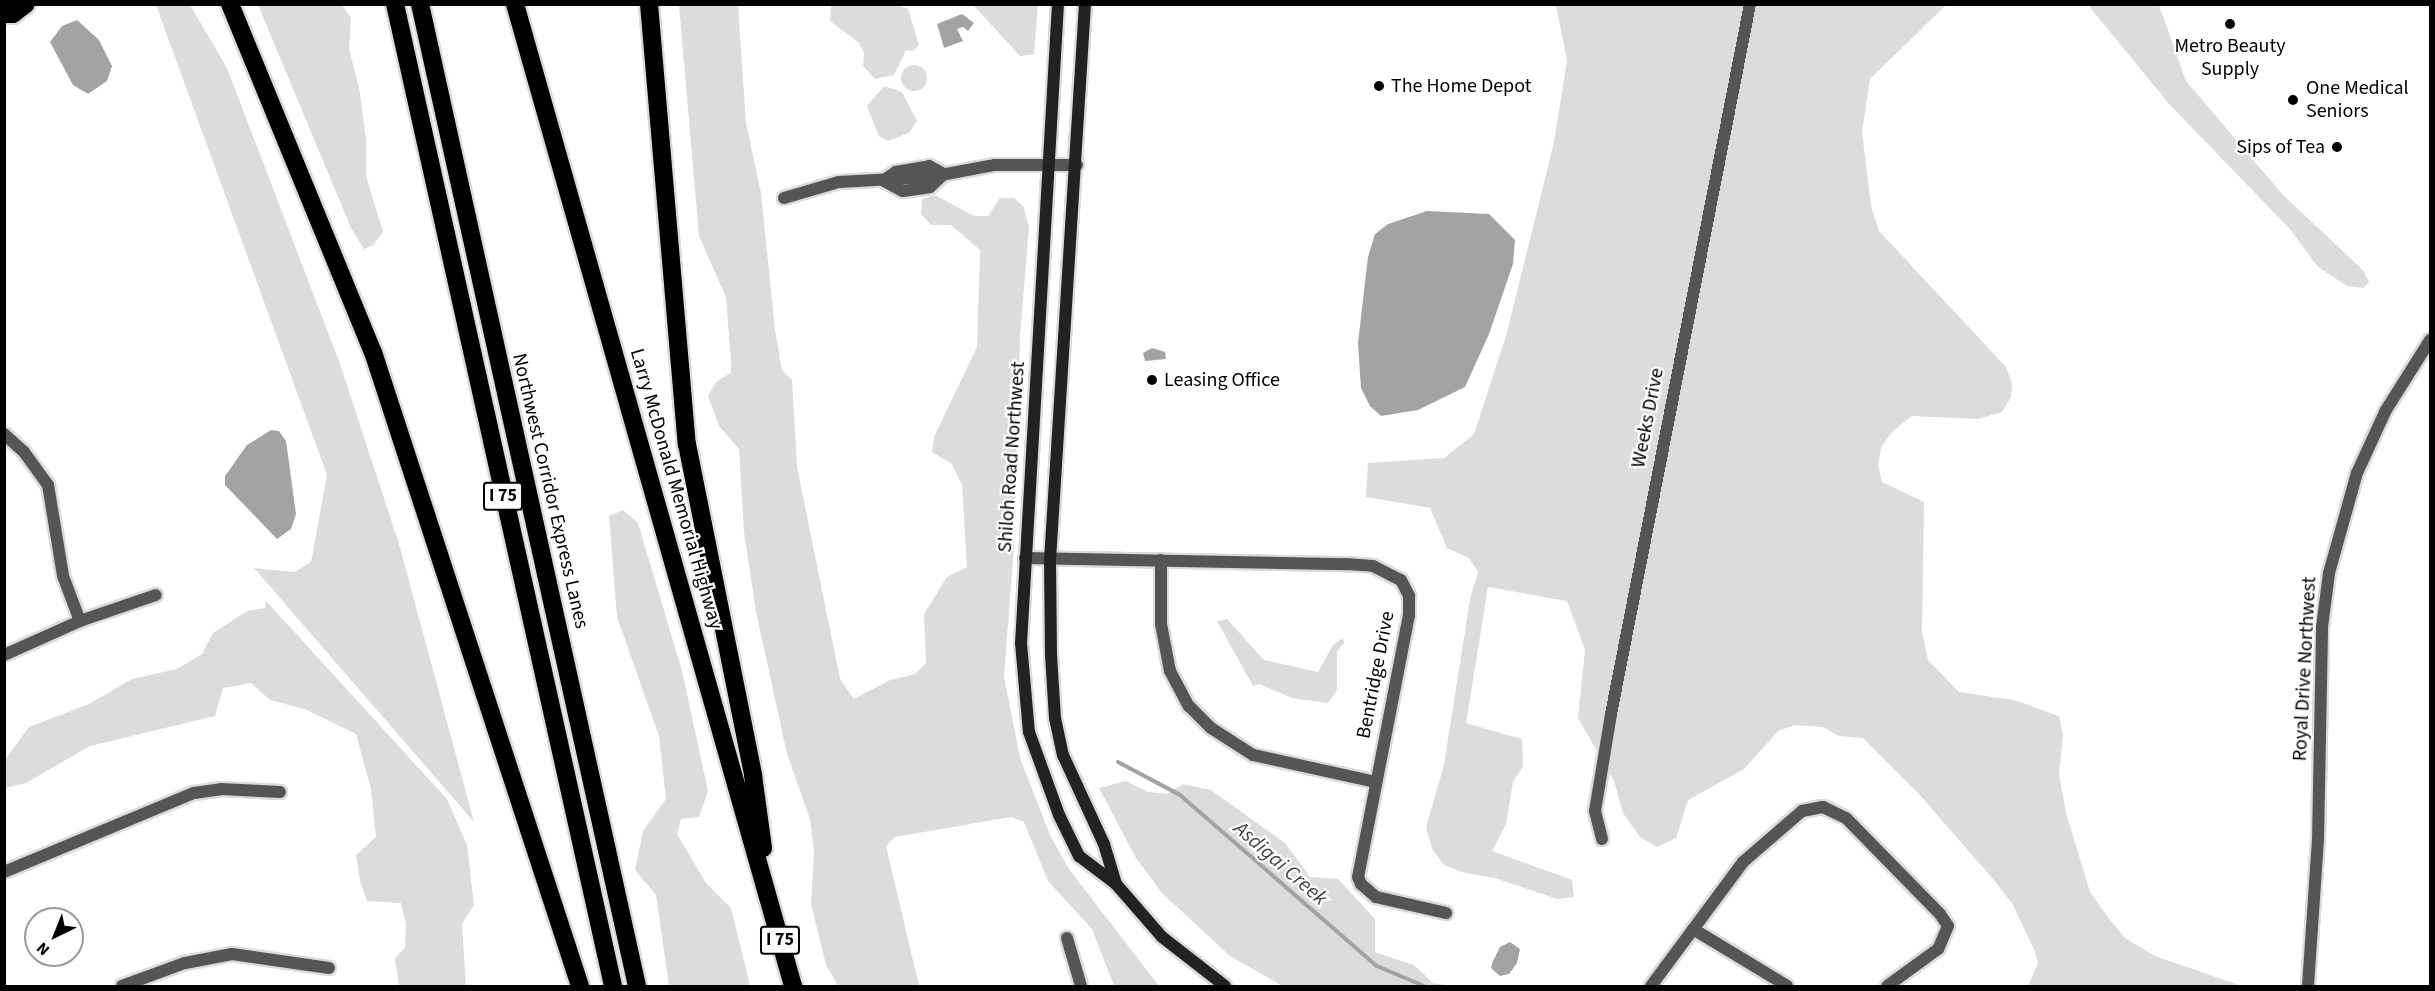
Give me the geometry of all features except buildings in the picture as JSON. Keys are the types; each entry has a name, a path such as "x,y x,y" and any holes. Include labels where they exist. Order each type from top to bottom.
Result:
{"highway":[{"path":"4,14 13,14 26,4"},
{"path":"230,4 373,352 580,987"},
{"name":"I 75","path":"395,4 613,987"},
{"name":"Northwest Corridor Express Lanes","path":"420,4 637,987"},
{"name":"Larry McDonald Memorial Highway","path":"515,4 793,987"},
{"path":"649,4 687,444 753,775 767,894"}],"street":[{"path":"4,7 9,4"},
{"name":"Shiloh Road Northwest","path":"1059,4 1021,643 1029,732 1059,815 1079,856 1116,884 1162,937 1225,987"},
{"name":"Shiloh Road Northwest","path":"1085,4 1077,165 1050,560 1055,718 1063,755 1104,844 1116,884"},
{"name":"Weeks Drive","path":"1602,839 1594,811 1611,714 1750,4"},
{"path":"784,198 839,182 883,181 903,191 930,187 944,174 995,165 1048,163 1077,165"},
{"path":"883,181 896,172 929,166 944,174"},
{"name":"Royal Drive Northwest","path":"2308,987 2318,840 2322,627 2329,573 2357,473 2391,401 2430,340"},
{"path":"4,434 24,452 48,485 63,576 80,621"},
{"name":"Bentridge Drive","path":"1025,558 1373,566 1401,580 1409,596 1409,615 1358,869 1360,884 1376,897 1446,914"},
{"path":"1161,560 1161,624 1170,670 1189,706 1211,728 1253,755 1376,782"},
{"path":"4,655 80,621 156,595"},
{"path":"4,872 194,793 221,789 280,792"},
{"path":"1652,987 1743,862 1802,811 1823,807 1846,818 1940,914 1948,926 1938,949 1887,987"},
{"path":"1693,929 1787,987"},
{"path":"1067,938 1082,987"},
{"path":"122,987 185,963 232,954 329,968"}],"shaded area":[{"path":"831,4 897,5 908,9 919,45 913,51 906,50 894,75 875,79 863,66 864,53 859,43 830,21"},
{"path":"156,5 190,5 227,68 340,364 399,544 474,822 254,568 295,572 311,562 327,475"},
{"path":"258,5 342,5 351,18 349,49 359,87 366,139 366,176 383,232 373,245 364,249 351,228"},
{"path":"679,5 738,5 746,123 761,193 775,330 782,370 792,380 797,467 840,679 854,699 890,680 915,674 926,663 924,614 947,577 967,567 962,485 952,464 932,452 934,437 977,347 980,250 951,225 931,225 921,214 922,199 935,195 974,216 988,216 1000,198 1014,198 1023,206 1029,227 1020,336 1014,548 1004,676 1020,758 1050,835 1069,869 1159,986 1114,986 1092,929 1048,881 1024,822 1011,817 895,837 886,846 919,986 838,986 826,965 811,904 814,853 810,819 787,754 756,612 744,532 739,449 719,426 708,396 717,381 731,373 731,363 726,297 699,236"},
{"path":"973,5 1038,5 1034,54 1020,56"},
{"path":"1556,5 1946,5 1870,79 1862,132 1871,206 1879,231 2006,367 2012,383 2011,397 2002,412 1978,419 1912,416 1893,431 1881,447 1878,465 1882,482 1924,502 1922,631 1928,660 1959,692 2014,700 2059,716 2063,735 2059,774 2066,813 2090,892 2125,938 2155,956 2242,986 2028,986 2038,963 2034,949 2012,903 1919,794 1863,738 1839,736 1823,727 1795,725 1778,731 1744,769 1688,800 1676,838 1657,847 1640,837 1623,813 1614,781 1578,718 1585,650 1567,601 1488,587 1466,723 1522,739 1523,766 1513,782 1506,824 1492,851 1572,880 1574,897 1557,899 1495,878 1465,873 1444,865 1432,849 1426,827 1444,765 1470,599 1478,572 1469,558 1447,548 1430,508 1366,497 1368,463 1444,458 1474,434 1506,336 1554,142 1567,61"},
{"path":"2088,5 2159,5 2186,81 2283,195 2363,270 2369,282 2364,288 2347,286 2318,267 2289,228 2170,105"},
{"path":"962,14 974,23 968,31 963,27 957,29 963,41 944,48 937,24"},
{"path":"77,20 99,40 112,66 107,81 88,94 73,85 50,42 62,26"},
{"path":"914,65 923,69 927,78 923,87 914,91 905,87 901,78 905,69"},
{"path":"884,86 902,92 917,121 909,133 888,141 879,136 867,106"},
{"path":"1427,211 1489,214 1515,240 1513,264 1489,334 1465,387 1418,410 1381,416 1370,406 1361,388 1358,343 1368,257 1375,234 1388,224"},
{"path":"1152,348 1165,352 1166,359 1145,361 1143,353"},
{"path":"271,430 279,431 286,441 296,514 291,529 277,539 225,485 225,476 247,445"},
{"path":"623,510 638,523 682,671 708,791 699,817 681,819 677,834 706,883 731,908 750,986 669,986 656,895 635,870 643,831 666,799 659,736 617,617 609,516"},
{"path":"266,601 447,799 467,845 474,905 462,924 466,986 399,986 395,958 405,948 406,924 401,903 367,901 360,881 356,855 376,837 371,789 356,734 307,710 270,700 251,683 223,688 215,716 90,746 26,783 5,788 5,760 29,727 89,704 132,679 177,669 202,654 213,633 247,611 265,608"},
{"path":"1227,619 1264,660 1318,672 1333,645 1343,638 1344,643 1337,651 1337,690 1328,703 1292,698 1259,684 1253,686 1217,621"},
{"path":"1126,781 1148,792 1167,794 1183,784 1211,790 1285,843 1310,877 1338,879 1375,919 1375,952 1414,965 1433,983 1450,986 1283,986 1230,956 1162,893 1136,858 1099,788"},
{"path":"1510,942 1520,949 1517,963 1509,974 1500,976 1491,968 1493,961 1500,947"}],"waterway":[{"name":"Asdigai Creek","path":"1118,762 1180,795 1377,966 1424,986"}],"place":[{"name":"Metro Beauty Supply","path":"2230,24"},
{"name":"The Home Depot","path":"1379,86"},
{"name":"One Medical Seniors","path":"2293,100"},
{"name":"Sips of Tea","path":"2337,147"},
{"name":"Leasing Office","path":"1152,380"}]}
